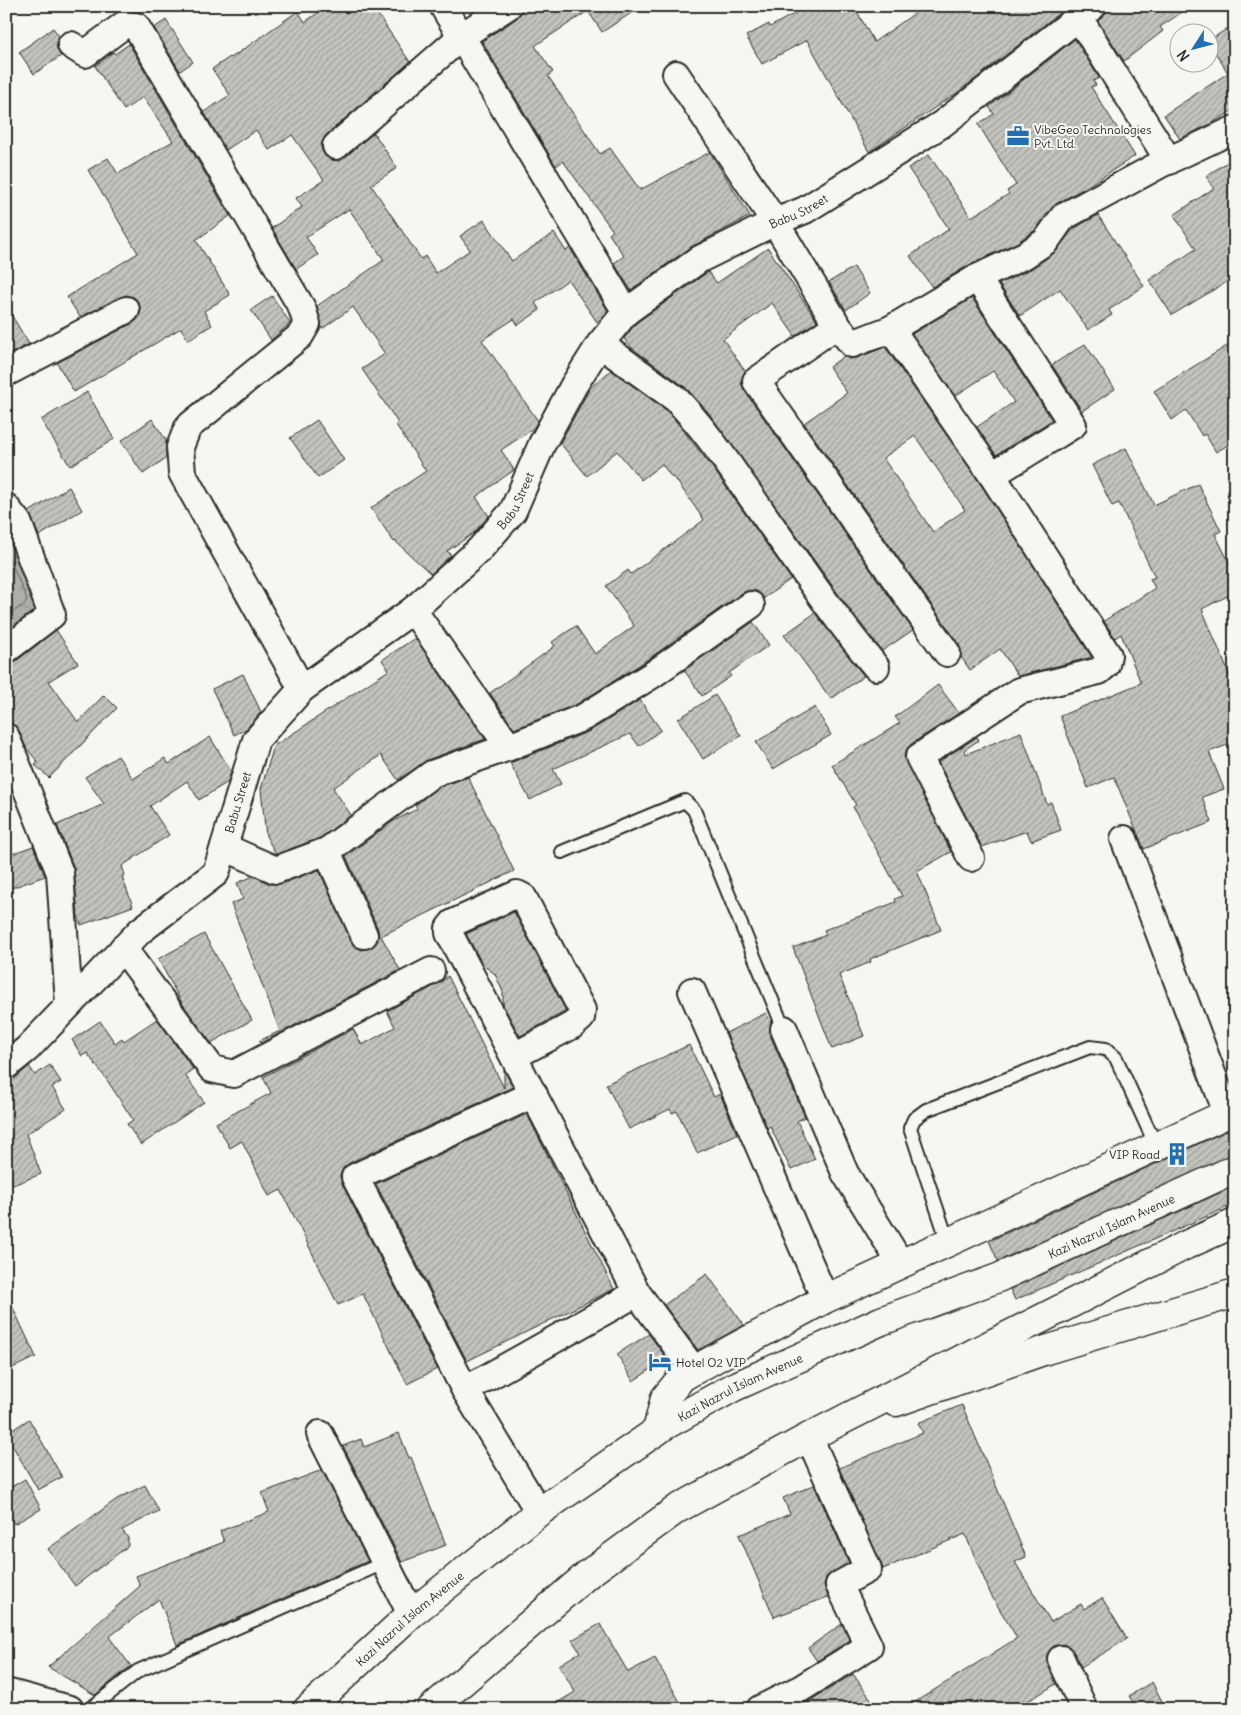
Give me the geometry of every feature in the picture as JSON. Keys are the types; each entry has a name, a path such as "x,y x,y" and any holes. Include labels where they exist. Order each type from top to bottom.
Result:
{"main road":[{"path":"657,1431 665,1398 682,1377 694,1370 825,1299 1231,1112"},
{"name":"Kazi Nazrul Islam Avenue","path":"308,1709 411,1614 539,1512 657,1431 734,1388 881,1321 998,1278 1231,1179"},
{"path":"430,1709 588,1574 677,1509 808,1437 1186,1245 1235,1223"},
{"path":"834,1424 1046,1350 1235,1292"}],"street":[{"path":"443,6 626,312"},
{"path":"336,146 462,36 508,6"},
{"path":"1086,12 1169,161"},
{"name":"Babu Street","path":"6,1066 27,1049 140,930 216,874 256,740 302,689 414,610 480,549 513,511 542,444 574,385 600,344 626,312 700,259 775,222 804,210 942,124 1086,12"},
{"path":"71,45 85,54 125,24 136,26 302,308 307,324 300,336 188,427 180,447 182,473 302,689"},
{"path":"676,74 775,222 837,325 852,344 891,330 977,278 1025,255 1046,241 1062,217 1235,129"},
{"path":"977,278 1073,425 992,475"},
{"path":"6,373 126,310"},
{"path":"837,325 756,381 947,653"},
{"path":"891,330 992,475 1108,655 1106,665 1099,671 1018,691 919,758 971,858"},
{"path":"600,344 676,398 685,408 717,449 844,628 876,666"},
{"path":"6,507 18,522 52,615 6,650"},
{"path":"224,847 276,870 327,851 432,774 509,747 584,717 652,675 751,605"},
{"path":"414,610 509,747"},
{"path":"6,737 60,872 69,1004"},
{"path":"1124,839 1231,1112"},
{"path":"327,851 364,935"},
{"path":"514,1056 573,1025 582,1018 582,1010 523,897 517,894 453,922 449,928 449,933 637,1293 694,1370"},
{"path":"123,948 212,1069 234,1074 431,971"},
{"path":"692,991 825,1299"},
{"path":"784,1029 845,1174 902,1264"},
{"path":"534,1094 355,1177 465,1390 539,1512"},
{"path":"465,1390 637,1293"},
{"path":"320,1434 411,1614"},
{"path":"760,1709 800,1689 868,1646 839,1585 868,1569 808,1437"},
{"path":"1061,1659 1084,1709"},
{"path":"6,1692 70,1709"}],"lane":[{"path":"562,852 685,802 694,810 784,1029"},
{"path":"948,1242 910,1128 914,1119 926,1110 1090,1047 1106,1049 1116,1058 1156,1146"},
{"path":"90,1709 138,1671 386,1562"}],"water":[{"path":"6,523 39,598 36,610 6,630"}],"building":[{"path":"328,6 372,6 410,62 326,135 321,148 325,156 339,161 374,133 397,168 371,185 421,259 425,256 436,273 470,250 460,236 484,220 512,261 554,233 566,251 570,248 608,311 597,322 568,280 535,303 540,310 518,325 514,319 482,340 538,421 533,429 501,450 514,470 476,497 489,516 474,533 447,551 451,555 431,574 394,542 371,508 426,471 396,425 398,423 362,369 385,354 353,307 322,329 317,306 384,260 349,209 306,237 318,255 296,269 272,228 302,207 296,198 324,180 292,135 269,150 256,130 226,150 204,112 230,95 212,69 231,58 298,11 305,22"},
{"path":"523,6 642,6 602,32 588,11 539,43 535,46 553,72 548,76 600,154 610,148 640,190 710,152 750,216 691,247 631,290 614,263 624,256 609,234 613,231 563,161 556,166 482,41 516,19 521,13"},
{"path":"808,6 854,6 874,42 925,6 1068,6 961,90 869,152 807,40 762,64 746,36 769,24 770,27"},
{"path":"1108,6 1191,6 1160,27 1163,31 1124,61 1098,21 1107,12"},
{"path":"166,20 193,62 180,71 154,28"},
{"path":"1235,24 1235,109 1180,139 1164,115 1228,73 1218,57 1218,35"},
{"path":"53,28 59,36 56,45 61,56 34,74 19,52"},
{"path":"1075,39 1099,78 1093,81 1096,85 1091,87 1135,156 1056,204 1035,230 1018,242 971,264 932,287 910,256 949,229 908,168 929,155 971,217 1009,194 1007,191 1016,185 978,124 994,114 989,107"},
{"path":"129,44 230,216 196,240 230,295 204,311 212,325 188,340 181,328 74,392 57,363 133,323 141,311 139,303 134,297 126,295 80,317 67,297 138,253 88,170 108,158 118,174 173,141 143,97 124,110 95,66 113,52 115,54"},
{"path":"1235,157 1235,277 1172,315 1149,280 1196,249 1174,215 1214,188 1206,176"},
{"path":"1098,215 1144,286 1109,310 1112,315 1088,330 1060,289 1020,316 999,284 1031,269 1054,253 1073,229"},
{"path":"768,248 817,321 795,336 772,303 723,339 745,371 741,382 744,390 913,630 882,651 839,595 708,412 685,387 632,348 624,339 636,323 708,272 717,283"},
{"path":"854,267 870,293 846,310 829,282"},
{"path":"272,296 290,323 271,340 251,310"},
{"path":"972,298 1052,420 996,455 977,427 1014,402 993,371 955,396 912,334"},
{"path":"6,306 29,344 6,356"},
{"path":"1235,341 1235,441 1216,452 1205,434 1202,436 1186,410 1172,420 1154,391"},
{"path":"1085,344 1115,389 1082,411 1052,365"},
{"path":"885,347 980,483 1091,656 1018,676 1000,649 970,670 961,657 959,644 804,423 847,393 829,367 844,356 849,359 857,358","holes":["915,436 965,510 933,532 883,458"]},
{"path":"611,370 666,410 675,420 712,467 791,579 764,598 757,591 749,590 742,593 644,662 577,704 514,729 490,693 555,646 552,642 576,626 595,654 634,626 606,586 628,570 631,574 704,520 674,477 672,478 662,464 641,480 617,451 587,476 560,443 590,388"},
{"path":"87,392 114,439 70,466 41,420"},
{"path":"152,419 166,440 166,458 143,474 121,441"},
{"path":"317,420 344,460 318,478 290,438"},
{"path":"1126,448 1154,505 1198,484 1221,531 1215,534 1235,574 1235,592 1202,609 1235,688 1235,742 1209,752 1224,789 1202,797 1212,822 1144,849 1114,777 1088,788 1060,716 1141,683 1121,634 1115,638 1104,621 1155,588 1150,579 1155,577 1119,503 1112,506 1092,465"},
{"path":"69,487 82,510 39,536 29,512"},
{"path":"815,613 864,676 831,699 784,635"},
{"path":"753,622 769,645 729,673 731,676 702,696 684,670"},
{"path":"56,630 78,663 49,681 78,722 104,695 117,708 49,778 35,765 38,762 27,749 16,726 6,722 6,665 15,662"},
{"path":"415,638 485,739 427,760 398,780 381,755 333,788 351,815 320,838 276,854 266,836 261,789 274,746 389,670 382,660"},
{"path":"243,674 261,712 246,729 234,735 212,689"},
{"path":"938,685 959,713 911,744 906,750 904,757 951,852 917,871 941,930 870,959 871,962 839,975 864,1036 832,1049 793,948 826,935 824,930 896,902 895,899 902,896 853,807 856,805 832,765 900,723 895,717"},
{"path":"715,695 741,736 703,759 678,719"},
{"path":"640,700 661,730 639,746 630,734 553,769 561,784 530,800 510,763 590,731"},
{"path":"815,707 831,735 773,769 756,742"},
{"path":"1021,732 1047,804 1051,802 1061,830 1031,841 1027,831 982,847 938,762 977,737 979,740 964,750 966,754"},
{"path":"210,737 231,771 228,782 199,800 187,781 150,806 169,835 122,866 125,875 122,877 133,906 81,925 78,916 74,868 57,825 104,804 85,777 118,756 133,779 165,758 169,764"},
{"path":"468,777 514,871 381,936 400,970 261,1043 259,1041 280,1031 231,904 243,899 237,883 254,876 270,884 281,884 319,870 351,941 362,950 370,948 379,937 378,929 346,856 392,822 417,809 415,805 439,787"},
{"path":"33,846 45,876 6,890 6,856"},
{"path":"514,912 566,1011 520,1036 503,1005 503,992 495,974 483,965 466,934"},
{"path":"204,934 252,1020 211,1043 182,1003 158,959"},
{"path":"448,976 504,1088 504,1070 513,1087 349,1163 343,1168 340,1176 342,1184 437,1369 407,1384 363,1294 338,1305 281,1190 269,1196 242,1141 230,1148 216,1123 271,1093 263,1077 353,1029 362,1045 395,1027 387,1011 438,984"},
{"path":"766,1013 771,1022 770,1035 805,1117 797,1121 815,1159 791,1170 770,1126 767,1128 726,1033"},
{"path":"157,1019 193,1069 185,1075 204,1102 141,1145 127,1124 133,1120 107,1080 87,1053 82,1056 72,1040 100,1021 115,1043 122,1038 124,1041"},
{"path":"689,1045 714,1097 720,1094 737,1134 697,1153 677,1111 672,1113 670,1109 629,1129 606,1084"},
{"path":"50,1065 61,1082 52,1087 66,1109 26,1134 41,1174 13,1185 6,1168 6,1081 15,1078 29,1066 35,1075"},
{"path":"527,1114 614,1289 467,1361 376,1184"},
{"path":"1235,1127 1235,1154 998,1261 989,1241"},
{"path":"1235,1186 1235,1204 1015,1300 1010,1289"},
{"path":"707,1274 744,1325 698,1350 664,1305"},
{"path":"6,1293 36,1357 6,1371"},
{"path":"649,1334 667,1359 633,1381 617,1354"},
{"path":"962,1405 1026,1557 1015,1562 1051,1622 1081,1604 1084,1609 1102,1598 1127,1639 1081,1667 1070,1647 1063,1644 1054,1646 1046,1658 1056,1684 1015,1709 904,1709 1017,1638 991,1595 965,1534 883,1569 839,1468 923,1433 918,1423"},
{"path":"29,1419 62,1477 38,1490 6,1434"},
{"path":"399,1433 409,1458 411,1457 446,1545 402,1562 343,1446 361,1439 364,1447"},
{"path":"322,1470 368,1561 177,1645 159,1599 109,1637 131,1666 95,1695 48,1667 140,1586 136,1576 224,1542 220,1531 269,1512 262,1493"},
{"path":"25,1479 41,1509 14,1524 6,1511 6,1490"},
{"path":"145,1485 159,1511 122,1530 128,1538 128,1546 75,1586 48,1549 117,1499"},
{"path":"814,1485 849,1563 826,1577 824,1585 828,1597 774,1617 739,1535 790,1514 783,1498"},
{"path":"600,1624 628,1672 655,1658 684,1709 547,1709 575,1692 559,1665 580,1652 572,1640"},
{"path":"842,1624 850,1640 817,1661 808,1648"},
{"path":"853,1674 878,1709 794,1709 808,1702"},
{"path":"1152,1682 1166,1709 1137,1709 1129,1696"}],"place":[{"name":"VibeGeo Technologies Pvt. Ltd.","path":"1018,136"},
{"name":"VIP Road","path":"1177,1154"},
{"name":"Hotel O2 VIP","path":"660,1362"}]}
